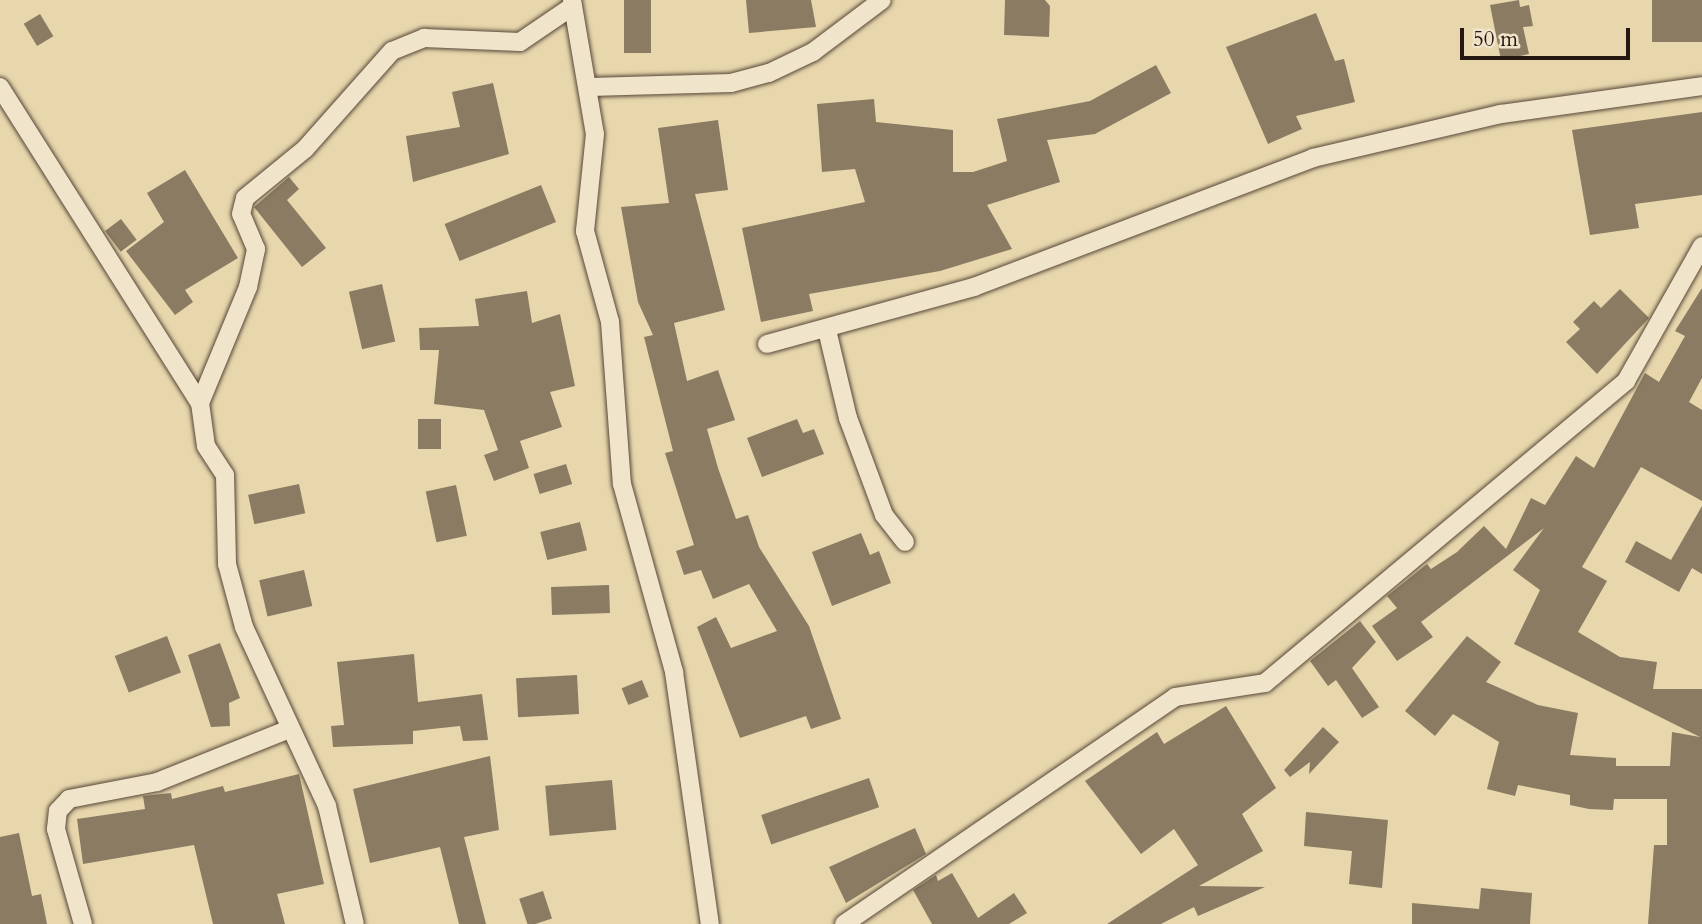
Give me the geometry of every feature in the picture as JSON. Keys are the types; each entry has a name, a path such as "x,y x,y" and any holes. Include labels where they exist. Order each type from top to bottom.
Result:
{"street":[{"path":"590,87 731,83 769,73 813,52 882,0"},
{"path":"200,403 248,287 256,249 241,214 245,198 305,149 393,51 424,38 520,42 573,3 590,87 596,166 586,231 610,322 622,484 674,672 710,924"},
{"path":"767,344 827,330 974,286 1313,158 1502,114 1702,86"},
{"path":"0,87 200,403 205,446 225,475 234,589 287,730 327,806 355,924"},
{"path":"844,924 1175,696 1265,683 1626,380 1702,246"},
{"path":"827,330 848,418 879,503 905,542"},
{"path":"83,924 56,829 58,811 69,799 157,782 287,730"}],"building":[{"path":"624,0 651,0 651,53 624,53"},
{"path":"746,0 811,0 816,27 749,33"},
{"path":"1005,0 1045,0 1050,6 1049,37 1004,35"},
{"path":"1519,0 1520,7 1529,5 1533,26 1523,27 1529,54 1501,60 1490,5"},
{"path":"1652,0 1702,0 1702,42 1652,42"},
{"path":"1316,13 1335,61 1344,59 1355,102 1296,116 1302,129 1268,144 1226,47"},
{"path":"40,14 53,36 37,46 24,24"},
{"path":"1156,65 1171,93 1095,134 1047,140 1060,182 987,205 1012,249 940,271 809,294 813,311 761,322 742,228 865,202 855,169 822,172 817,104 874,99 876,122 953,130 953,172 973,172 1007,161 997,119 1090,101"},
{"path":"493,83 509,154 413,182 406,136 460,127 452,92"},
{"path":"1702,112 1702,195 1635,204 1639,228 1590,235 1572,130"},
{"path":"718,120 728,190 695,194 725,310 674,323 687,381 718,370 735,420 707,429 718,468 736,519 748,515 759,547 809,626 841,719 811,729 806,716 740,738 697,627 716,617 731,648 777,631 749,584 713,599 701,570 684,575 676,551 694,545 665,453 673,451 644,337 653,335 638,302 621,207 669,203 658,128"},
{"path":"185,170 238,258 185,290 193,302 175,315 126,251 164,222 147,193"},
{"path":"289,177 299,189 287,200 326,248 302,267 254,207"},
{"path":"541,185 556,222 460,261 445,224"},
{"path":"121,219 137,240 121,252 105,231"},
{"path":"382,284 395,341 362,349 349,292"},
{"path":"1702,288 1702,378 1689,402 1702,410 1702,501 1641,467 1582,567 1607,581 1578,632 1620,657 1657,662 1653,689 1702,689 1702,924 1648,924 1654,845 1667,845 1667,799 1614,799 1613,810 1589,809 1570,805 1570,795 1518,785 1515,796 1487,789 1499,742 1453,714 1435,736 1405,711 1467,636 1501,662 1486,682 1538,705 1578,713 1570,755 1616,758 1616,766 1670,766 1672,732 1700,737 1514,644 1540,590 1513,570 1544,528 1421,622 1433,637 1397,661 1372,626 1397,608 1387,596 1427,564 1431,569 1457,552 1484,526 1506,549 1531,498 1545,505 1576,456 1594,468 1645,373 1659,382 1685,336 1675,331"},
{"path":"1620,289 1649,318 1597,374 1566,342 1580,329 1573,322 1594,301 1601,308"},
{"path":"527,291 532,323 560,314 575,386 550,392 562,427 520,441 529,468 494,481 484,455 498,450 484,410 434,404 439,350 420,350 419,328 479,326 475,299"},
{"path":"418,419 441,419 441,449 418,449"},
{"path":"797,419 803,433 814,429 824,454 762,477 747,438"},
{"path":"566,464 572,484 540,494 533,474"},
{"path":"299,484 305,513 254,524 248,495"},
{"path":"456,485 467,536 436,542 426,491"},
{"path":"1702,506 1702,574 1692,568 1679,592 1625,562 1636,541 1671,560"},
{"path":"580,522 587,550 547,560 540,532"},
{"path":"861,533 870,555 879,551 891,583 832,606 812,552"},
{"path":"304,570 312,606 268,616 259,580"},
{"path":"609,585 610,613 552,615 551,587"},
{"path":"1360,621 1376,642 1352,668 1379,707 1362,718 1336,680 1328,686 1310,661"},
{"path":"167,636 181,672 129,692 115,656"},
{"path":"220,643 240,698 229,703 230,726 211,727 188,655"},
{"path":"414,654 418,702 482,694 488,740 463,741 460,726 413,731 413,744 333,747 331,726 344,725 337,662"},
{"path":"577,675 579,714 518,717 516,678"},
{"path":"642,680 649,697 628,705 622,688"},
{"path":"1226,706 1276,788 1242,814 1263,851 1199,886 1265,887 1198,916 1194,907 1161,924 1107,924 1198,865 1174,829 1141,854 1085,781 1157,732 1164,744"},
{"path":"1323,727 1339,742 1309,774 1310,762 1290,777 1284,770"},
{"path":"490,756 499,830 464,837 486,924 459,924 440,847 370,863 353,789"},
{"path":"299,774 324,884 277,894 285,924 213,924 194,845 83,864 77,819 145,809 143,796 171,793 172,799 223,786 225,792"},
{"path":"869,778 879,807 771,844 761,815"},
{"path":"612,780 616,830 550,836 545,786"},
{"path":"1306,812 1388,820 1382,888 1349,884 1352,851 1304,846"},
{"path":"915,828 926,854 846,903 829,867"},
{"path":"19,833 32,896 41,894 47,924 0,924 0,837"},
{"path":"952,873 978,918 1014,893 1027,913 1009,924 932,924 913,890 936,875 938,881"},
{"path":"1481,888 1532,893 1530,924 1412,924 1412,903 1479,909"},
{"path":"543,891 552,919 527,924 519,899"}]}
